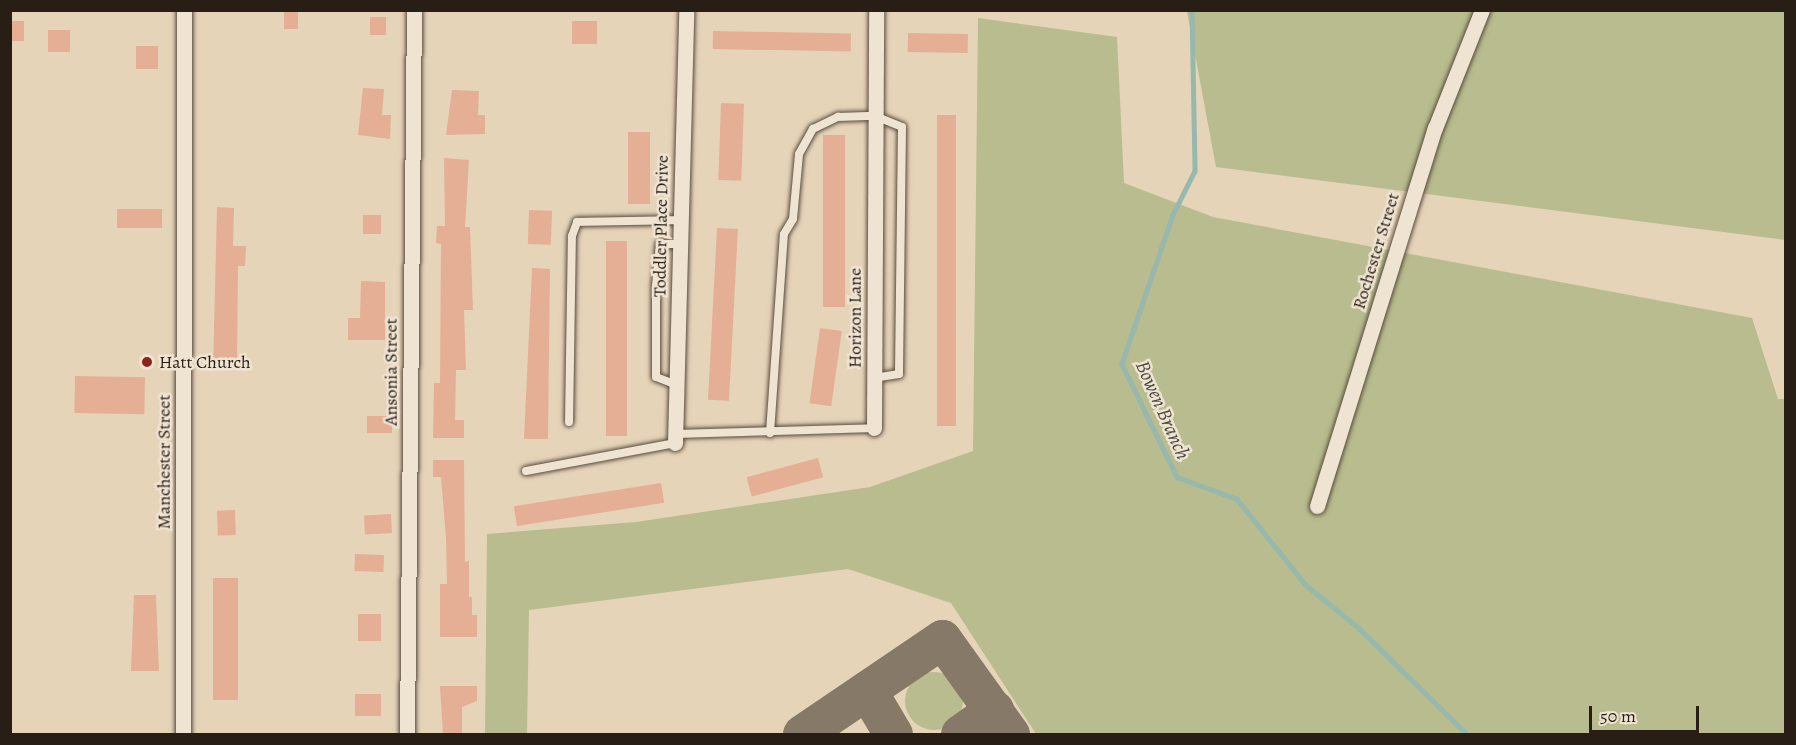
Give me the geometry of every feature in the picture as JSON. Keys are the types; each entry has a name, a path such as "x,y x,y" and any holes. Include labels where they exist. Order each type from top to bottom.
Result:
{"street":[{"name":"Manchester Street","path":"183,735 184,10"},
{"name":"Ansonia Street","path":"407,735 414,10"},
{"name":"Toddler Place Drive","path":"675,438 686,10"},
{"name":"Horizon Lane","path":"873,428 876,10"},
{"name":"Rochester Street","path":"1317,506 1435,128 1482,10"}],"lane":[{"path":"770,433 784,234 793,219 799,154 813,129 838,117 875,116 902,127 899,374 874,378"},
{"path":"569,422 572,236 577,222 681,220"},
{"path":"677,385 656,377 656,286 660,244 680,244"},
{"name":"Horizon Lane","path":"526,471 675,438 873,428"}],"green space":[{"path":"1187,11 1785,11 1785,240 1216,167"},
{"path":"978,18 1117,37 1124,183 1213,217 1752,318 1778,399 1785,399 1785,734 1036,734 951,603 848,569 529,610 527,734 485,734 487,534 636,522 870,487 973,451"},
{"path":"928,672 940,672 955,680 963,695 963,707 955,722 940,730 928,730 913,722 905,707 905,695 913,680"}],"building":[{"path":"284,12 298,12 298,29 284,29"},
{"path":"370,17 386,17 386,35 370,35"},
{"path":"10,21 24,21 24,41 10,41"},
{"path":"572,21 597,21 597,44 572,44"},
{"path":"48,30 70,30 70,52 48,52"},
{"path":"713,31 851,33 851,51 713,49"},
{"path":"908,33 968,34 968,53 908,52"},
{"path":"136,46 158,46 158,69 136,69"},
{"path":"363,88 384,89 382,115 391,115 390,139 358,135"},
{"path":"452,90 479,91 478,115 485,115 485,134 446,135"},
{"path":"721,103 744,104 741,181 718,180"},
{"path":"937,115 956,115 956,426 937,426"},
{"path":"628,132 650,132 650,204 628,204"},
{"path":"823,135 845,135 845,307 823,307"},
{"path":"444,158 469,160 465,227 470,227 473,310 464,310 466,370 456,370 455,420 464,420 464,438 433,438 434,383 440,383 441,244 436,243 437,226 445,226"},
{"path":"217,207 234,208 233,246 246,246 245,266 238,266 237,368 213,368"},
{"path":"117,209 162,209 162,228 117,228"},
{"path":"529,210 552,211 551,245 528,244"},
{"path":"363,215 381,215 381,234 363,234"},
{"path":"717,228 738,229 729,401 708,400"},
{"path":"606,241 627,241 627,436 606,436"},
{"path":"532,268 550,269 548,439 524,439"},
{"path":"361,281 385,282 385,340 348,340 348,318 360,318"},
{"path":"820,328 842,331 831,406 809,403"},
{"path":"75,376 145,377 144,414 74,413"},
{"path":"367,416 392,416 392,433 367,433"},
{"path":"818,458 823,477 752,496 747,477"},
{"path":"433,460 464,460 465,562 469,561 469,597 472,597 472,615 477,615 477,637 440,637 440,584 447,584 446,538 441,477 433,477"},
{"path":"661,483 664,503 517,526 514,506"},
{"path":"235,510 236,535 218,536 217,511"},
{"path":"391,514 392,533 365,534 364,515"},
{"path":"355,554 384,555 383,572 354,571"},
{"path":"213,578 238,578 238,700 213,700"},
{"path":"134,595 156,595 159,671 131,671"},
{"path":"358,614 381,614 381,641 358,641"},
{"path":"440,686 477,686 477,701 462,707 462,735 443,735"},
{"path":"355,694 381,694 381,716 355,716"}],"waterway":[{"name":"Bowen Branch","path":"1192,10 1195,171 1173,215 1122,364 1177,477 1237,499 1306,585 1359,628 1467,734"}],"taxiway":[{"path":"802,734 942,639 1010,734"},
{"path":"867,690 893,734"},
{"path":"960,734 994,710"}],"place":[{"name":"Hatt Church","path":"147,362"}]}
